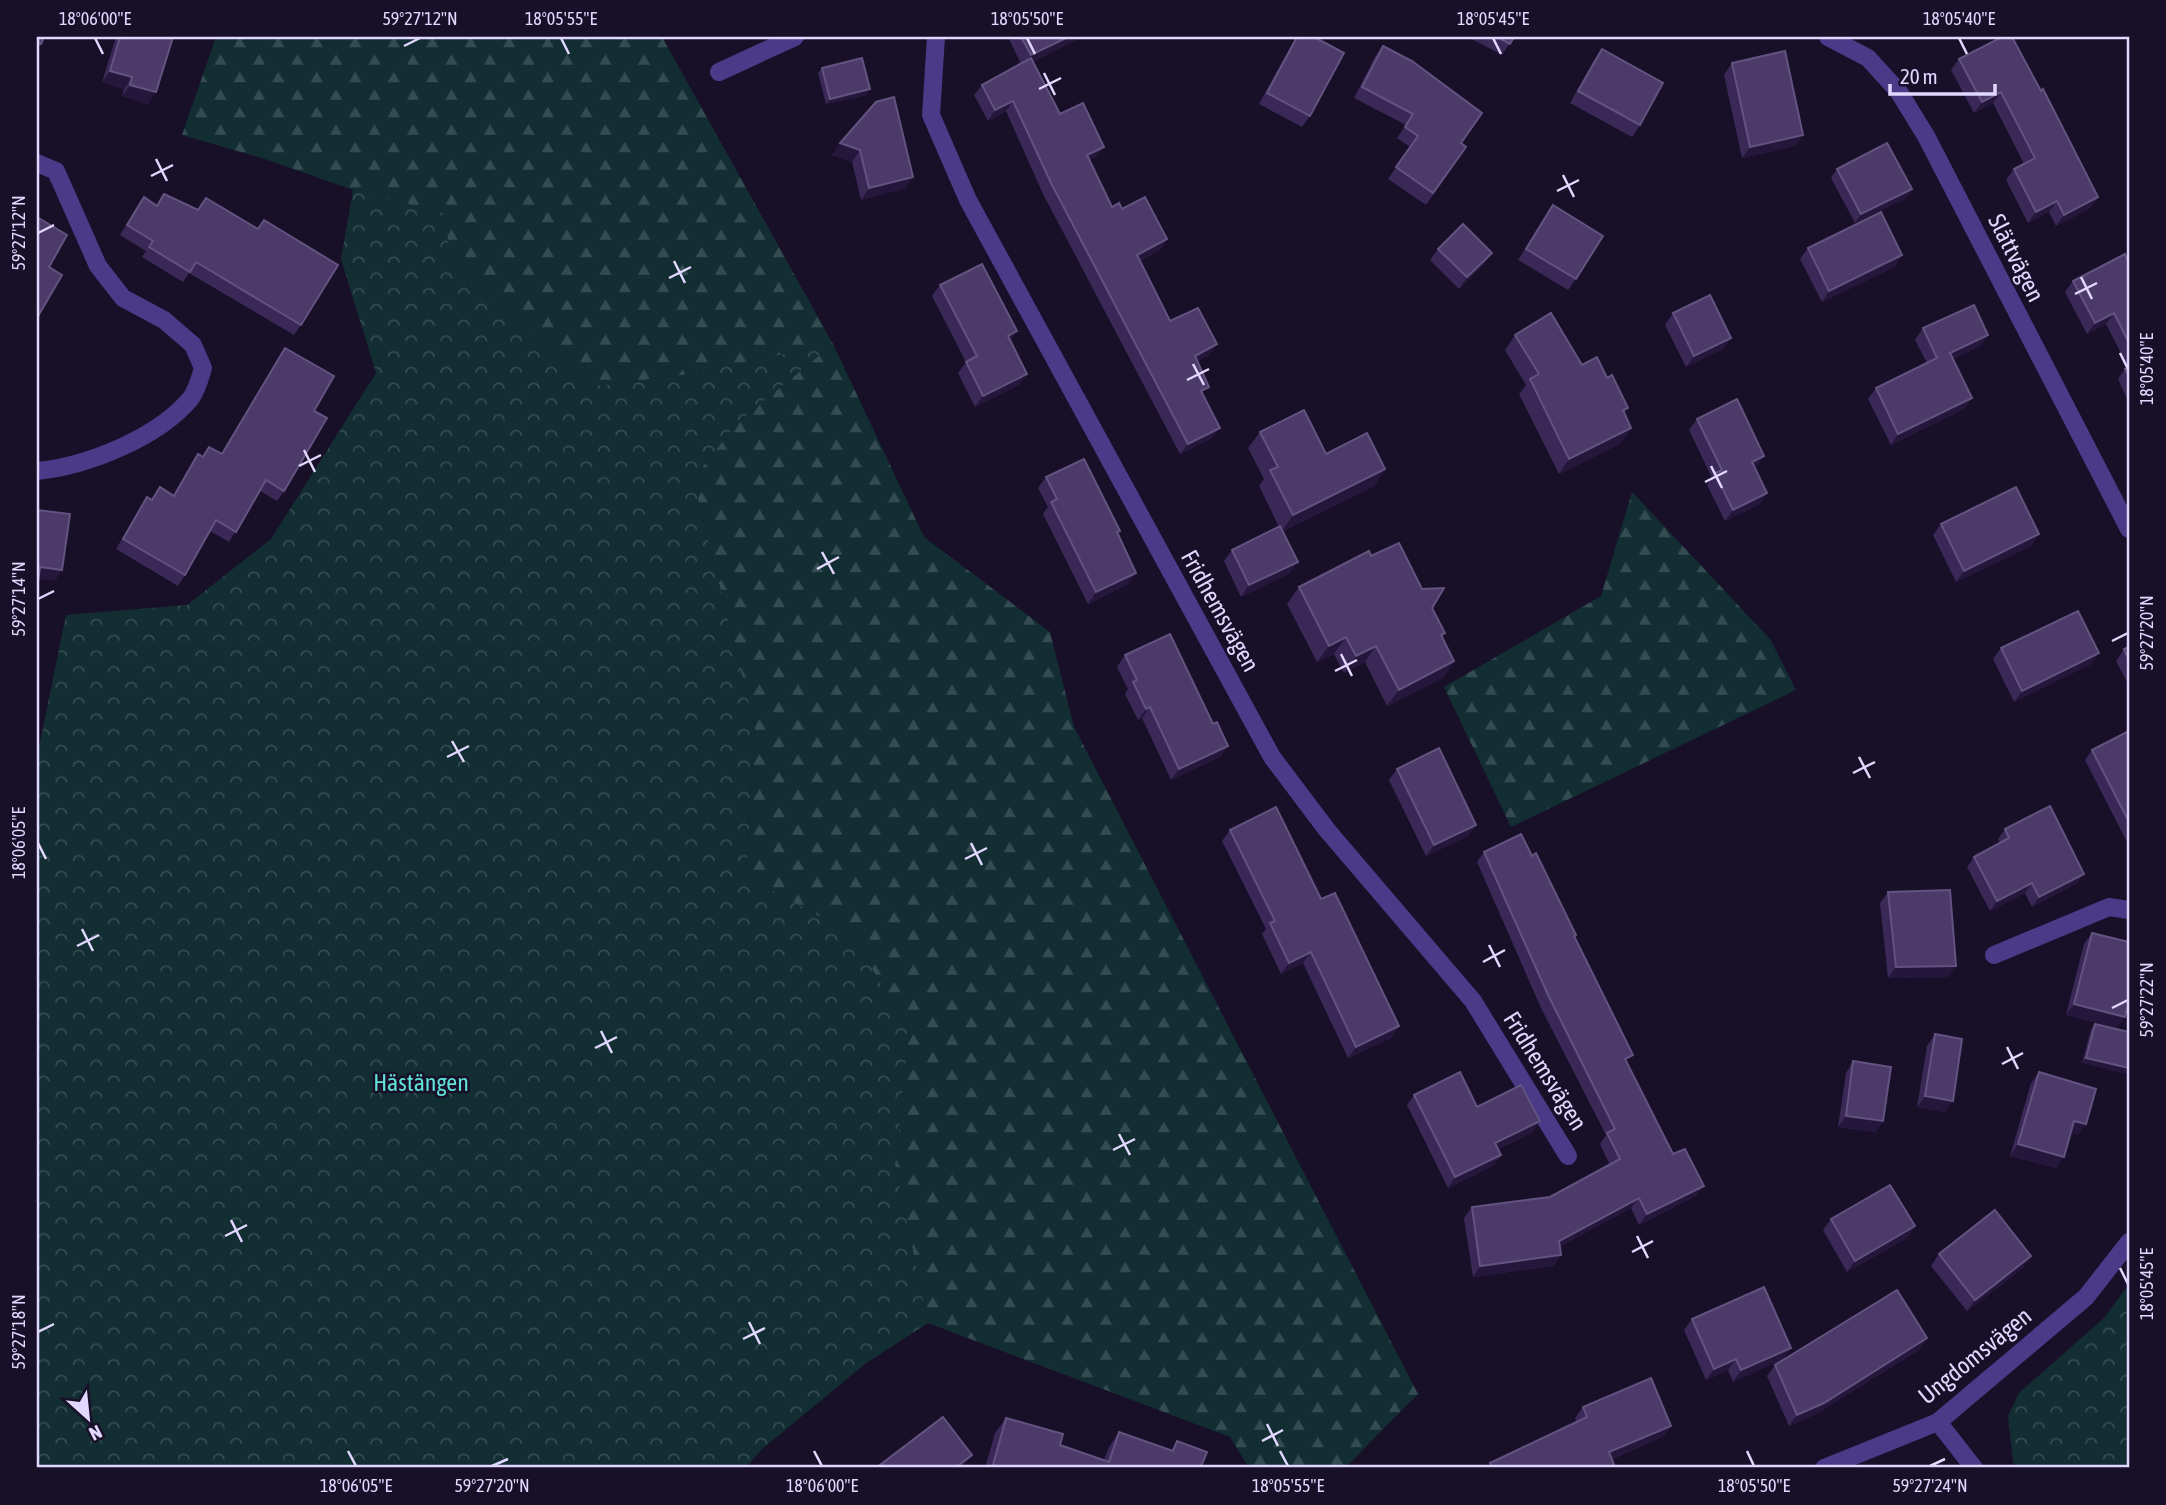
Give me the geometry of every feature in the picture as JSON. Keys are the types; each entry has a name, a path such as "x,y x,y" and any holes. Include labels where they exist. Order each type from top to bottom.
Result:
{"street":[{"path":"719,72 795,37"},
{"name":"Fridhemsvägen","path":"936,37 931,114 968,200 1272,757 1327,830 1473,1001 1568,1156"},
{"name":"Slättvägen","path":"1828,37 1868,58 1899,92 1926,136 2129,529"},
{"path":"37,163 56,172 98,266 123,298 173,328 192,345 203,368 193,396 170,420 105,454 62,469 37,471"},
{"path":"1994,955 2109,907 2129,910"},
{"name":"Ungdomsvägen","path":"1824,1468 1938,1422 2086,1297 2129,1242"},
{"path":"1938,1422 1974,1468"}],"green space":[{"path":"216,37 662,37 833,344 924,537 1050,632 1074,727 1418,1394 1345,1468 1249,1468 1230,1437 928,1323 895,1165 909,1030 851,934 746,876 755,728 693,479 736,424 832,345 678,376 586,387 453,267 353,190 265,159 182,135"},
{"name":"Hästängen","path":"353,190 443,213 453,267 586,387 678,376 833,344 736,424 693,479 755,728 746,876 851,934 909,1030 895,1165 928,1323 865,1364 761,1450 746,1468 37,1468 37,757 66,615 187,605 271,539 376,373 341,259"},
{"path":"1632,492 1770,639 1796,690 1511,827 1444,687 1601,596"},
{"path":"2129,1284 2129,1468 2017,1468 2013,1462 2008,1416 2019,1393 2104,1318"}],"building":[{"path":"37,37 44,37 41,44 37,43"},
{"path":"120,37 173,37 156,92 130,85 132,77 110,71"},
{"path":"1021,37 1068,37 1031,55"},
{"path":"1297,37 1314,37 1344,53 1310,116 1267,93"},
{"path":"1497,37 1514,37 1510,44"},
{"path":"2002,37 2012,37 2041,91 2043,89 2098,197 2064,215 2057,201 2036,212 2014,169 2035,158 2001,92 1982,102 1959,59"},
{"path":"1383,46 1412,61 1482,113 1461,143 1466,147 1433,193 1396,167 1418,136 1405,127 1413,114 1362,87"},
{"path":"1602,49 1663,83 1640,125 1578,91"},
{"path":"1785,51 1803,135 1750,147 1732,63"},
{"path":"862,58 870,89 830,99 822,68"},
{"path":"1031,58 1060,114 1083,103 1104,147 1087,155 1112,207 1119,203 1122,209 1145,197 1167,239 1137,255 1170,321 1198,308 1217,344 1195,356 1209,387 1201,391 1220,428 1188,444 1051,183 1013,101 995,110 982,85"},
{"path":"894,97 913,177 869,188 860,150 840,143 876,102"},
{"path":"1887,143 1912,189 1861,214 1837,169"},
{"path":"164,194 198,210 206,198 258,229 264,220 338,265 301,325 196,262 190,272 149,247 153,241 127,225 144,197 157,206"},
{"path":"1553,205 1603,236 1576,279 1526,249"},
{"path":"1881,212 1902,255 1829,291 1808,248"},
{"path":"37,217 67,235 49,267 62,275 37,318"},
{"path":"1463,224 1492,253 1467,277 1438,249"},
{"path":"2125,254 2129,263 2129,343 2114,313 2095,323 2073,281"},
{"path":"982,264 1017,331 1008,336 1027,374 983,396 966,362 977,356 940,285"},
{"path":"1710,295 1731,338 1694,356 1673,313"},
{"path":"1974,305 1988,335 1950,353 1972,398 1898,434 1876,388 1937,358 1923,328"},
{"path":"1551,313 1582,365 1597,357 1607,378 1612,375 1628,408 1623,410 1631,428 1569,459 1530,379 1539,374 1515,335"},
{"path":"285,348 334,376 314,411 327,418 284,491 266,480 236,532 216,520 185,575 123,539 147,497 152,500 160,487 174,496 198,454 203,457 209,447 222,454"},
{"path":"1737,399 1764,456 1752,462 1767,493 1733,510 1715,473 1722,470 1697,419"},
{"path":"1304,410 1326,454 1367,433 1385,469 1293,515 1270,470 1278,467 1260,432"},
{"path":"1084,459 1120,531 1117,532 1136,573 1096,592 1051,502 1057,499 1046,477"},
{"path":"2016,487 2039,534 1964,571 1941,524"},
{"path":"37,510 70,514 62,570 40,567 38,582 37,581"},
{"path":"1280,526 1298,562 1249,585 1232,550"},
{"path":"1399,543 1422,589 1444,588 1432,608 1445,633 1441,635 1454,661 1399,690 1376,646 1356,656 1346,637 1329,646 1299,587 1369,551 1371,556"},
{"path":"2078,611 2099,653 2022,691 2001,648"},
{"path":"1170,634 1213,724 1217,722 1228,746 1179,769 1150,707 1146,709 1133,682 1137,680 1125,655"},
{"path":"2129,647 2129,660 2124,649"},
{"path":"2129,731 2129,822 2092,750"},
{"path":"1439,748 1476,825 1434,845 1397,769"},
{"path":"2050,806 2084,874 2039,897 2032,883 1997,901 1974,857 2009,838 2005,829"},
{"path":"1276,807 1321,899 1335,893 1399,1026 1356,1047 1311,952 1289,963 1270,923 1275,921 1230,830"},
{"path":"1521,834 1532,856 1536,853 1633,1055 1625,1059 1673,1154 1685,1149 1704,1186 1647,1214 1639,1198 1559,1241 1561,1255 1480,1266 1472,1207 1550,1197 1620,1159 1607,1133 1615,1129 1549,997 1484,852"},
{"path":"1950,890 1956,966 1896,967 1888,892"},
{"path":"2092,933 2129,942 2129,1000 2125,1017 2074,1004"},
{"path":"2095,1024 2129,1032 2129,1068 2086,1058"},
{"path":"1935,1034 1962,1039 1953,1101 1925,1096"},
{"path":"1853,1061 1891,1067 1883,1121 1846,1116"},
{"path":"1460,1072 1477,1107 1521,1085 1540,1121 1495,1143 1501,1155 1455,1177 1414,1095"},
{"path":"2039,1072 2096,1089 2086,1124 2074,1121 2064,1157 2018,1144"},
{"path":"1890,1185 1915,1226 1855,1261 1831,1219"},
{"path":"1995,1210 2031,1256 1975,1300 1939,1254"},
{"path":"1764,1287 1791,1348 1741,1370 1736,1359 1714,1369 1692,1319"},
{"path":"1897,1290 1927,1338 1824,1403 1797,1415 1775,1365"},
{"path":"1651,1378 1671,1426 1609,1452 1615,1467 1493,1468 1490,1463 1587,1417 1583,1407"},
{"path":"943,1417 972,1455 955,1468 876,1468"},
{"path":"1006,1418 1063,1434 1060,1445 1109,1462 1119,1432 1173,1451 1177,1441 1207,1452 1201,1467 1206,1468 1005,1468 993,1465"}]}
